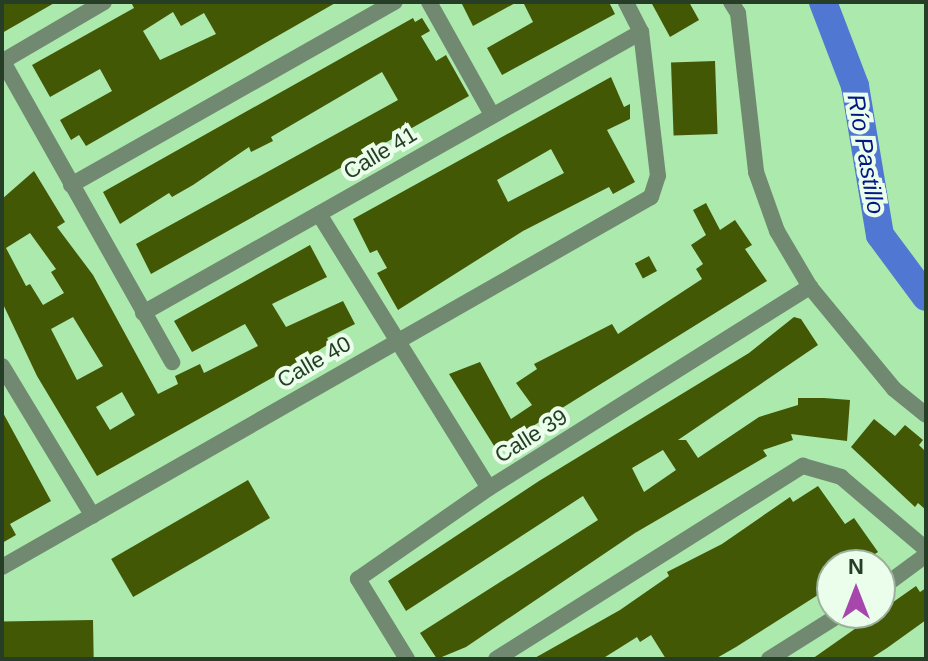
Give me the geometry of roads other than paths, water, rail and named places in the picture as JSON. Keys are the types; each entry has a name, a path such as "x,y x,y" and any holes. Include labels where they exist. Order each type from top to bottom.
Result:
{"street":[{"path":"104,2 2,60 172,362"},
{"path":"71,185 395,2"},
{"path":"429,2 491,113"},
{"path":"626,2 641,32"},
{"path":"731,2 738,13 756,172 777,231 810,287 894,389 926,415"},
{"name":"Calle 41","path":"143,313 491,113 641,32"},
{"name":"Calle 40","path":"2,567 395,340 651,197 658,176 641,32"},
{"path":"319,214 489,488"},
{"name":"Calle 39","path":"407,659 358,579 489,488 810,287"},
{"path":"2,366 93,516"},
{"path":"496,659 803,466 841,477 926,549"},
{"path":"896,577 926,555"},
{"path":"769,659 817,629"}],"waterway":[{"name":"Río Pastillo","path":"823,2 855,86 880,235 926,297"}]}
